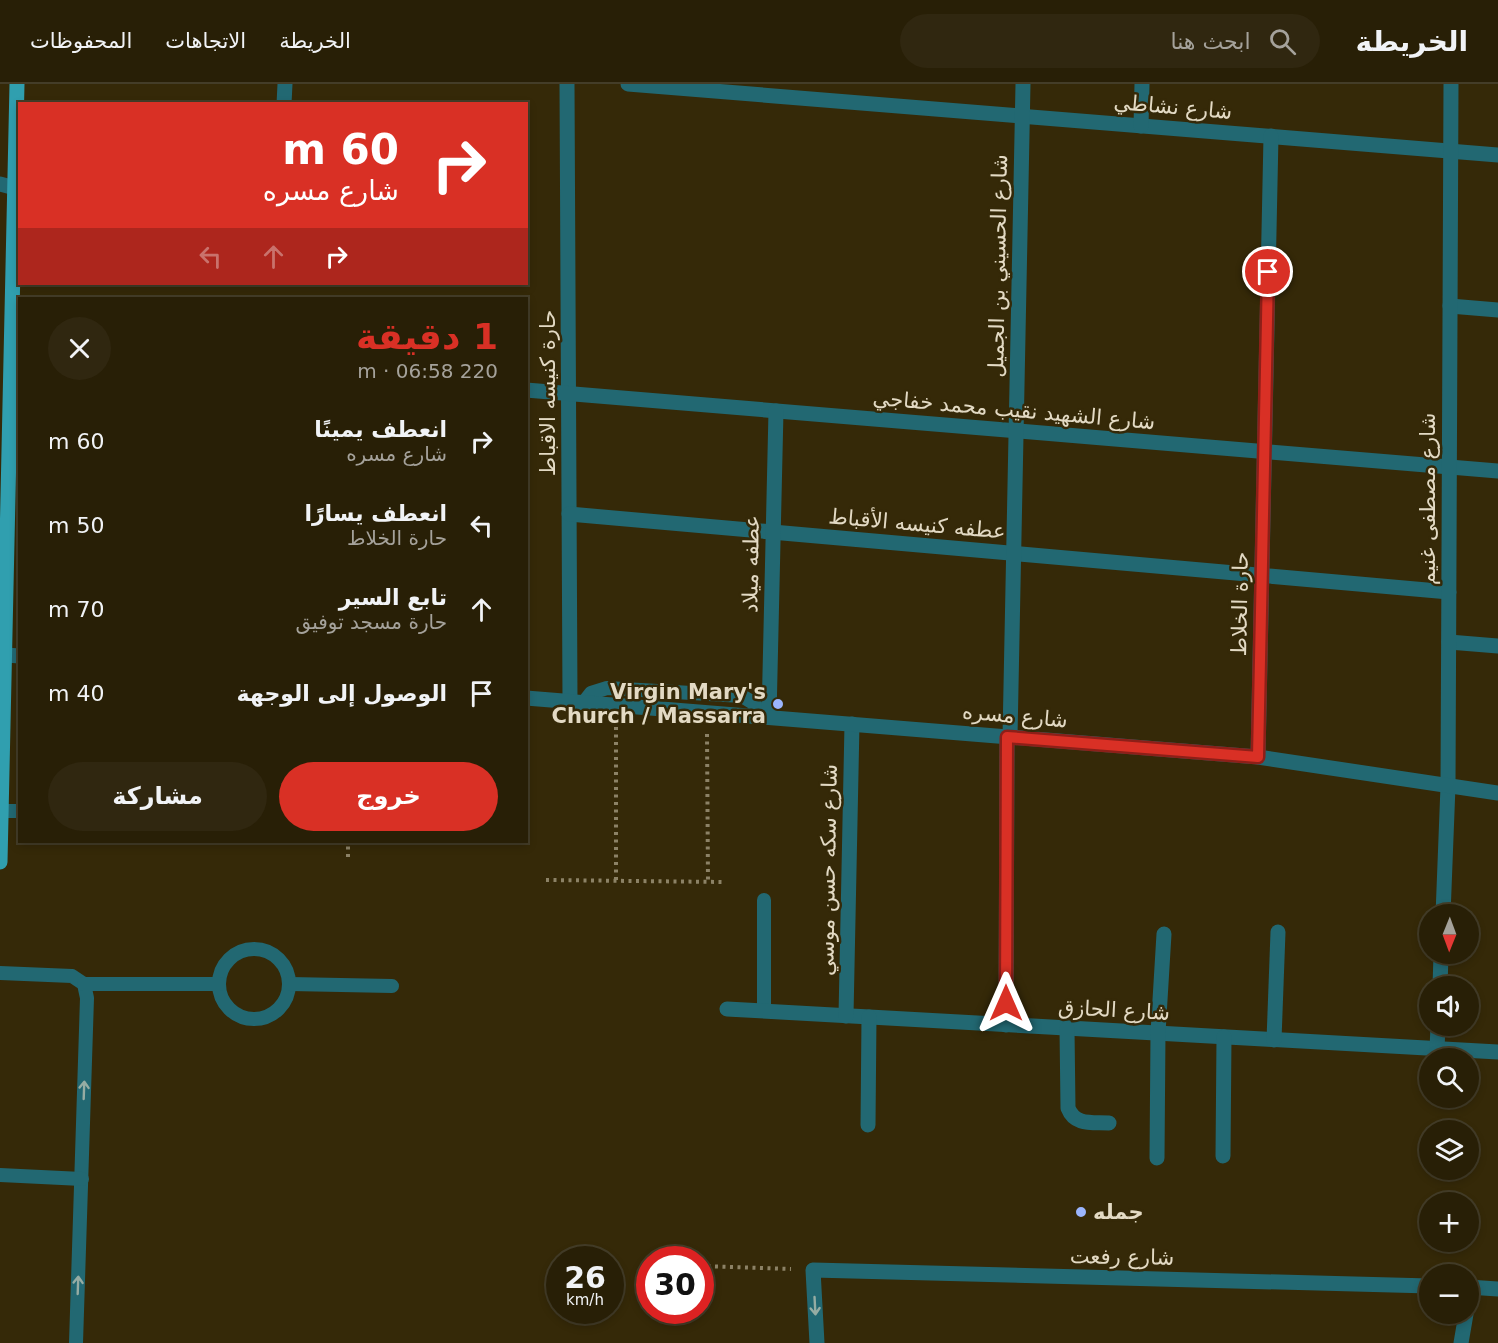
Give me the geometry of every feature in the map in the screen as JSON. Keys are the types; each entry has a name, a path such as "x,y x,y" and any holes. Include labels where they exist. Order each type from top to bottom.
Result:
{"main road":[{"path":"0,862 3,674 13,656 6,382 16,347 17,84"}],"street":[{"path":"284,102 285,84"},
{"name":"حارة كنيسه الاقباط","path":"567,84 569,514 577,702"},
{"name":"شارع نشاطي","path":"628,84 789,90 1023,116 1498,155"},
{"name":"شارع الحسيني بن الجميل","path":"1006,1025 1009,737 1023,84"},
{"path":"1141,126 1142,84"},
{"name":"شارع مصطفى غنيم","path":"1443,904 1448,786 1451,84"},
{"name":"حارة الخلاط","path":"1258,757 1271,136"},
{"path":"0,184 15,188"},
{"path":"1450,306 1498,310"},
{"name":"شارع الشهيد نقيب محمد خفاجي","path":"528,390 1498,471"},
{"name":"عطفه ميلاد","path":"765,717 776,411"},
{"name":"عطفه كنيسه الأقباط","path":"569,514 1449,592"},
{"path":"1449,642 1498,646"},
{"name":"شارع مسره","path":"528,698 1258,757 1498,793"},
{"name":"شارع سكه حسن موسي","path":"846,1016 852,724"},
{"path":"1274,1040 1278,933"},
{"path":"1157,1158 1158,1033 1164,934"},
{"name":"شارع الحازق","path":"728,1009 1419,1048"},
{"path":"868,1125 869,1017"},
{"path":"1067,1029 1068,1108 1071,1116 1078,1121 1109,1123"},
{"path":"1223,1156 1224,1037"},
{"name":"شارع الحازق","path":"1479,1051 1498,1052"},
{"path":"813,1270 817,1343"},
{"name":"شارع رفعت","path":"813,1270 1419,1286"},
{"path":"1479,1289 1498,1288"},
{"path":"1461,1343 1464,1324"}],"lane":[{"path":"577,702 591,693 607,688 742,696 755,704 765,717"},
{"path":"2,811 18,811"},
{"path":"764,900 764,1011"},
{"path":"255,948 266,950 284,963 290,984 288,995 275,1013 254,1020 234,1012 226,1005 219,984 225,963 234,955 255,948"},
{"path":"0,973 72,976 84,984 219,984"},
{"path":"76,1343 87,998 84,984"},
{"path":"290,984 392,986"},
{"path":"0,1175 82,1179"}],"path":[{"path":"616,705 616,881"},
{"path":"707,712 708,882"},
{"path":"348,843 348,857"},
{"path":"546,880 724,882"},
{"path":"714,1266 813,1270"}],"place":[{"name":"Virgin Mary's Church / Massarra","path":"778,704"},
{"name":"جمله","path":"1081,1212"}],"route":[{"path":"1006,1003 1007,737 1258,757 1268,272"}]}
